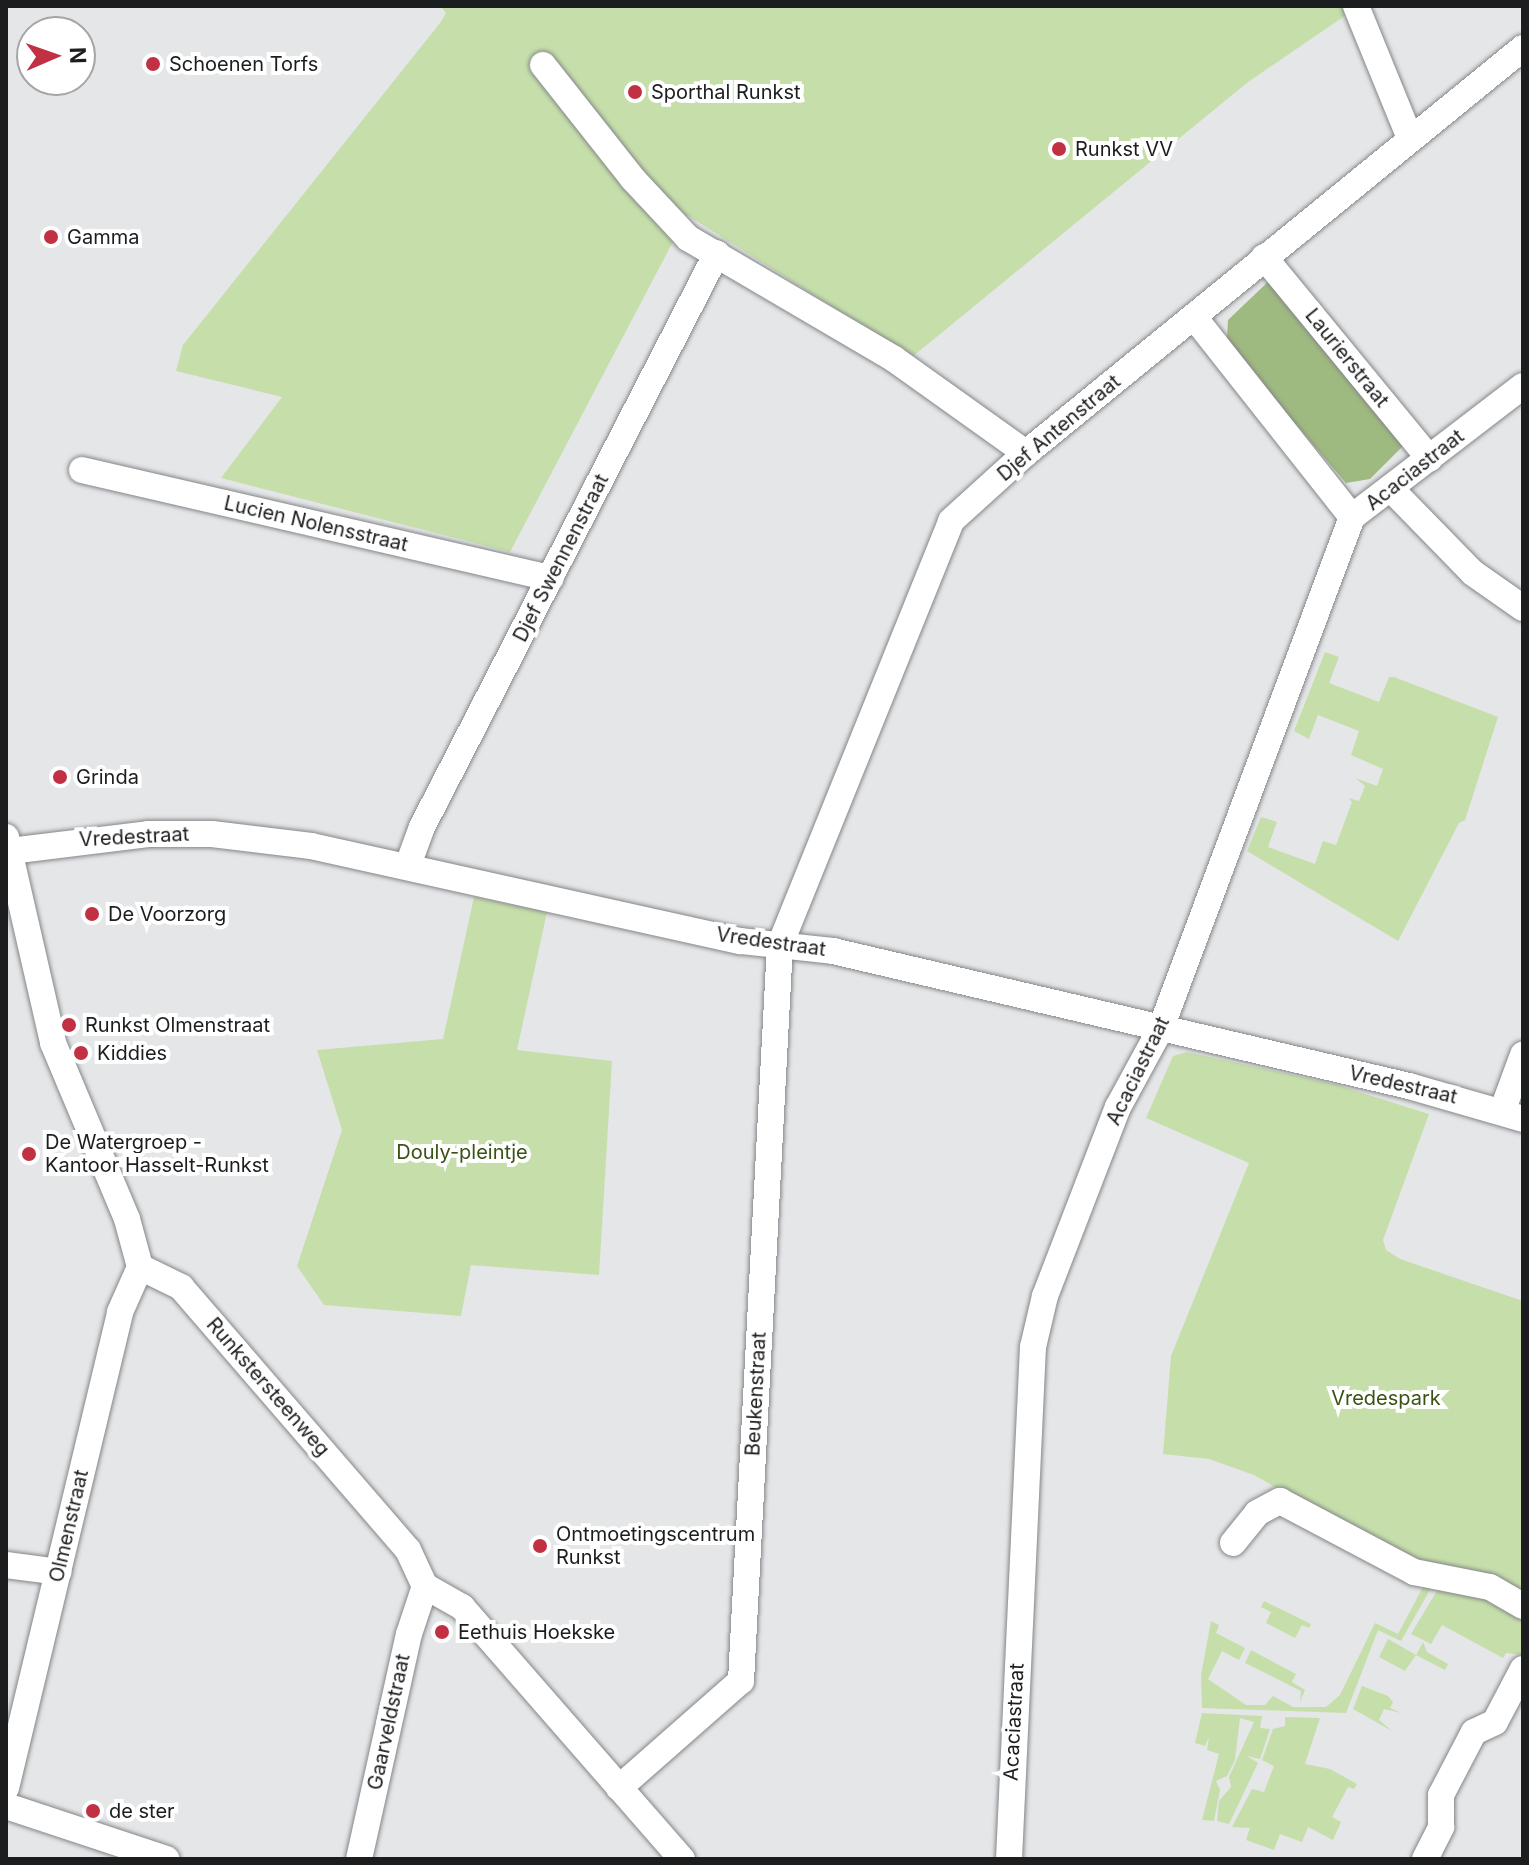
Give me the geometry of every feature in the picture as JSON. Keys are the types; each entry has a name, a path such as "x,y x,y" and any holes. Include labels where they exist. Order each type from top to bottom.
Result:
{"street":[{"path":"1356,6 1409,136"},
{"name":"Djef Antenstraat","path":"780,945 951,521 1026,453 1409,136 1523,48"},
{"path":"543,65 633,179 688,238 894,359 1026,453"},
{"name":"Djef Swennenstraat","path":"408,865 422,827 717,253"},
{"name":"Laurierstraat","path":"1264,257 1430,459"},
{"path":"1194,317 1352,517"},
{"name":"Acaciastraat","path":"1009,1859 1033,1347 1045,1296 1118,1107 1161,1028 1352,517 1523,386"},
{"name":"Lucien Nolensstraat","path":"82,470 551,578"},
{"path":"1391,489 1473,573 1523,608"},
{"name":"Vredestraat","path":"8,843 212,834 408,865 741,941 833,951 1513,1114"},
{"path":"8,843 53,1043 127,1219 140,1267"},
{"name":"Beukenstraat","path":"619,1788 741,1681 780,945"},
{"path":"1513,1114 1523,1055"},
{"name":"Olmenstraat","path":"6,1788 120,1312 140,1267"},
{"name":"Runkstersteenweg","path":"140,1267 181,1287 408,1550 425,1586"},
{"path":"1233,1543 1257,1513 1280,1501 1414,1572 1490,1587 1523,1606"},
{"path":"6,1565 59,1572"},
{"path":"425,1586 462,1607 682,1859"},
{"name":"Gaarveldstraat","path":"359,1859 409,1634 425,1586"},
{"path":"1425,1859 1441,1827 1441,1795 1474,1732 1495,1722 1523,1669"},
{"path":"6,1806 166,1859"}],"green space":[{"path":"440,6 1349,6 1352,11 1248,82 912,357 687,215 510,552 221,478 282,397 176,371 183,345 440,23 446,13"},
{"path":"1272,278 1405,444 1370,479 1346,483 1240,359 1227,338 1228,320"},
{"path":"1325,652 1339,657 1329,683 1379,702 1389,677 1394,677 1498,717 1465,820 1459,823 1398,941 1247,851 1261,817 1277,822 1268,847 1315,864 1323,841 1336,845 1352,802 1348,798 1359,801 1365,786 1355,778 1377,786 1383,769 1351,755 1359,731 1318,715 1309,739 1294,731"},
{"name":"Douly-pleintje","path":"474,897 547,912 517,1050 612,1061 599,1275 471,1265 461,1316 324,1305 297,1266 342,1130 317,1050 443,1039"},
{"name":"Vredespark","path":"1187,1052 1334,1084 1429,1114 1383,1240 1386,1250 1400,1259 1523,1301 1523,1601 1416,1568 1254,1475 1209,1459 1163,1454 1171,1356 1249,1163 1146,1118 1173,1056"},
{"path":"1424,1585 1431,1588 1401,1641 1378,1630 1346,1713 1202,1708 1201,1675 1211,1621 1219,1625 1216,1633 1245,1648 1239,1660 1222,1651 1208,1679 1246,1705 1265,1705 1273,1696 1293,1707 1326,1707 1340,1695 1375,1623 1398,1634"},
{"path":"1465,1586 1523,1616 1523,1655 1506,1653 1503,1658 1442,1625 1431,1644 1411,1634 1438,1589"},
{"path":"1264,1601 1311,1624 1309,1628 1302,1625 1295,1638 1266,1623 1271,1612 1261,1607"},
{"path":"1388,1639 1416,1655 1405,1671 1379,1657"},
{"path":"1423,1642 1427,1652 1448,1664 1445,1670 1416,1655"},
{"path":"1251,1650 1296,1674 1292,1682 1305,1690 1300,1702 1301,1691 1245,1663"},
{"path":"1362,1686 1388,1696 1393,1702 1390,1708 1401,1713 1384,1709 1379,1720 1392,1731 1353,1709"},
{"path":"1202,1713 1262,1716 1260,1728 1270,1729 1260,1759 1247,1756 1258,1763 1229,1824 1217,1821 1219,1801 1231,1787 1229,1777 1254,1722 1240,1718 1235,1760 1227,1776 1216,1781 1220,1790 1214,1821 1202,1820 1219,1754 1207,1750 1209,1737 1205,1746 1195,1743"},
{"path":"1285,1717 1320,1718 1305,1764 1330,1769 1357,1784 1354,1789 1348,1787 1332,1817 1341,1822 1333,1840 1308,1827 1302,1842 1280,1834 1274,1850 1246,1840 1250,1828 1232,1827 1252,1789 1264,1792 1274,1766 1262,1760 1273,1729 1285,1726"}],"place":[{"name":"Schoenen Torfs","path":"153,64"},
{"name":"Sporthal Runkst","path":"635,92"},
{"name":"Runkst VV","path":"1059,149"},
{"name":"Gamma","path":"51,237"},
{"name":"Grinda","path":"60,777"},
{"name":"De Voorzorg","path":"92,914"},
{"name":"Runkst Olmenstraat","path":"69,1025"},
{"name":"Kiddies","path":"81,1053"},
{"name":"De Watergroep - Kantoor Hasselt-Runkst","path":"29,1154"},
{"name":"Ontmoetingscentrum Runkst","path":"540,1546"},
{"name":"Eethuis Hoekske","path":"442,1632"},
{"name":"de ster","path":"93,1811"}]}
